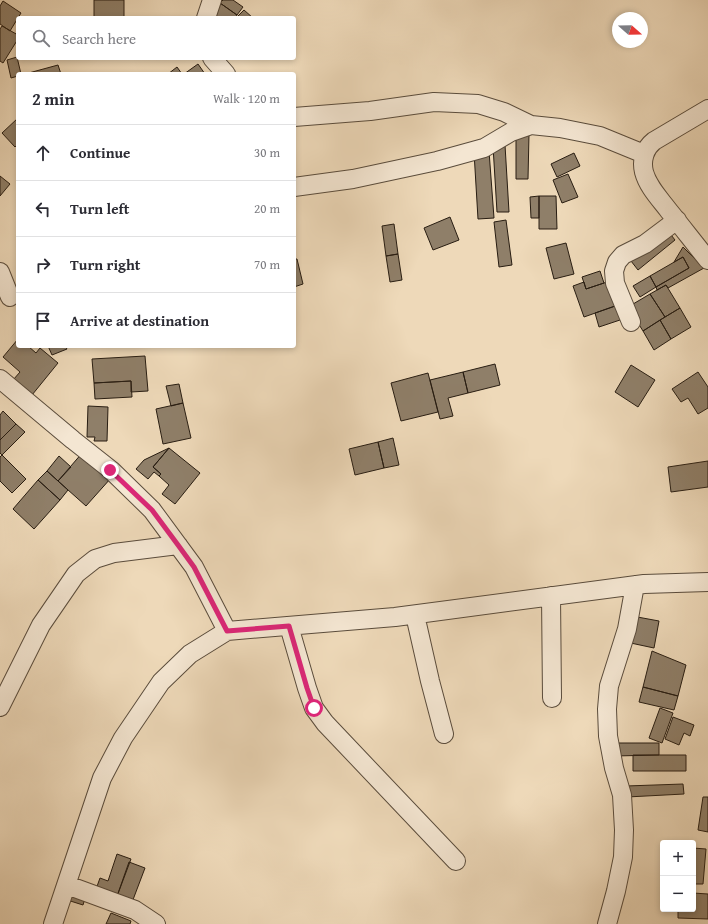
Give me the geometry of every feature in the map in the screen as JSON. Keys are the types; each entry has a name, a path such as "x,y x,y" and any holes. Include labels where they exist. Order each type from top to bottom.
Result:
{"street":[{"path":"207,16 212,0"},
{"path":"214,60 224,72"},
{"path":"296,117 370,111 434,102 478,104 504,112 531,125 560,128 600,136 644,154"},
{"path":"708,109 654,141 648,146 644,154 643,163 644,172 652,189 708,260"},
{"path":"296,188 352,179 437,161 484,148 511,132 531,125"},
{"path":"631,322 615,283 614,271 617,262 623,255 645,244 676,220"},
{"path":"0,272 9,298"},
{"path":"0,379 110,470 152,510 194,567 227,631"},
{"path":"0,707 41,625 76,574 95,559 114,553 178,545"},
{"path":"54,924 102,778 123,738 161,682 190,654 227,631 414,615 644,584 708,582"},
{"path":"607,924 623,857 624,830 622,795 614,768 608,736 608,686 627,629 635,585"},
{"path":"552,596 552,698"},
{"path":"414,615 444,734"},
{"path":"289,626 314,708 325,723 456,861"},
{"path":"66,885 135,910 156,924"}],"building":[{"path":"94,0 124,0 124,16 94,16"},
{"path":"223,0 233,0 243,7 237,15 220,3"},
{"path":"3,1 21,13 19,16 16,16 16,21 10,31 0,24 0,6"},
{"path":"220,3 237,15 236,16 210,16"},
{"path":"244,10 251,16 238,16"},
{"path":"2,26 16,34 16,42 3,63 0,61 0,29"},
{"path":"16,57 16,60 18,60 21,72 16,72 16,77 11,78 7,60"},
{"path":"198,64 204,72 187,72"},
{"path":"58,65 60,72 32,72"},
{"path":"177,67 181,72 171,72"},
{"path":"16,120 15,147 2,133"},
{"path":"516,134 529,134 528,179 516,179"},
{"path":"505,145 509,212 497,212 493,146"},
{"path":"489,151 494,218 478,219 474,152"},
{"path":"574,153 580,166 557,177 551,164"},
{"path":"568,174 578,197 562,203 553,180"},
{"path":"0,176 10,184 0,196"},
{"path":"539,196 539,218 531,218 530,197"},
{"path":"539,196 556,196 557,229 539,229"},
{"path":"450,217 459,240 433,250 424,228"},
{"path":"506,220 512,265 499,267 494,222"},
{"path":"394,224 398,254 386,256 382,226"},
{"path":"668,231 675,240 638,270 631,261"},
{"path":"566,243 574,274 554,279 546,248"},
{"path":"683,247 704,268 668,288 666,285 657,290 656,287 689,268 683,257 674,262"},
{"path":"398,254 402,280 390,282 386,256"},
{"path":"683,257 689,268 656,287 650,276"},
{"path":"296,259 297,259 303,284 296,286"},
{"path":"600,271 604,283 586,289 582,277"},
{"path":"650,276 656,287 640,297 633,286"},
{"path":"610,281 618,305 584,317 573,286 584,282 586,289"},
{"path":"666,285 680,308 665,317 650,294"},
{"path":"650,294 665,317 643,331 628,307"},
{"path":"618,305 623,319 599,327 595,313"},
{"path":"680,308 691,327 671,339 660,320"},
{"path":"660,320 671,339 654,350 643,331"},
{"path":"16,341 16,348 30,348 36,353 40,348 58,363 32,395 13,380 20,372 3,357"},
{"path":"49,348 67,349 52,355"},
{"path":"145,356 148,391 131,392 131,381 94,383 92,359"},
{"path":"495,364 500,385 468,393 463,372"},
{"path":"631,365 655,380 638,407 615,392"},
{"path":"463,372 468,393 448,398 453,416 440,419 430,380"},
{"path":"698,372 708,387 708,408 698,414 688,398 681,402 672,389"},
{"path":"428,373 438,412 401,421 391,383"},
{"path":"131,381 132,397 95,399 94,383"},
{"path":"179,384 183,403 171,406 166,386"},
{"path":"183,403 191,438 163,444 156,409"},
{"path":"88,406 108,407 107,441 94,441 95,437 87,437"},
{"path":"3,411 16,424 0,440 0,415"},
{"path":"16,424 25,432 2,455 0,453 0,440"},
{"path":"393,438 399,465 384,468 378,442"},
{"path":"378,442 384,468 355,475 349,449"},
{"path":"169,448 153,467 161,474 159,476 154,472 148,479 136,469 144,460"},
{"path":"169,448 200,473 175,504 162,494 169,485 159,476 161,474 153,467"},
{"path":"83,452 111,478 86,506 58,481"},
{"path":"2,455 26,479 12,493 0,481 0,457"},
{"path":"59,456 71,467 58,481 47,471"},
{"path":"708,461 708,487 671,492 668,467"},
{"path":"47,471 68,490 60,500 38,480"},
{"path":"38,480 60,500 34,529 13,509"},
{"path":"632,616 659,621 654,648 626,642"},
{"path":"652,651 686,665 678,696 643,687"},
{"path":"643,687 678,696 674,710 639,702"},
{"path":"660,708 673,713 662,743 649,738"},
{"path":"673,717 694,725 690,736 684,733 679,745 665,739"},
{"path":"614,743 659,743 659,755 614,756"},
{"path":"633,755 686,755 686,771 633,771"},
{"path":"683,784 684,794 627,797 626,786"},
{"path":"703,797 708,797 708,832 698,830"},
{"path":"696,848 706,849 703,884 696,884"},
{"path":"117,854 131,859 116,899 95,892 100,878 108,881"},
{"path":"129,862 145,868 131,905 116,899"},
{"path":"67,888 86,895 83,905 64,899"},
{"path":"696,893 708,894 708,919 678,918 678,912 696,912"},
{"path":"111,913 131,921 130,924 106,924"}],"route":[{"path":"110,470 152,510 194,567 227,631 289,626 314,708"}]}
